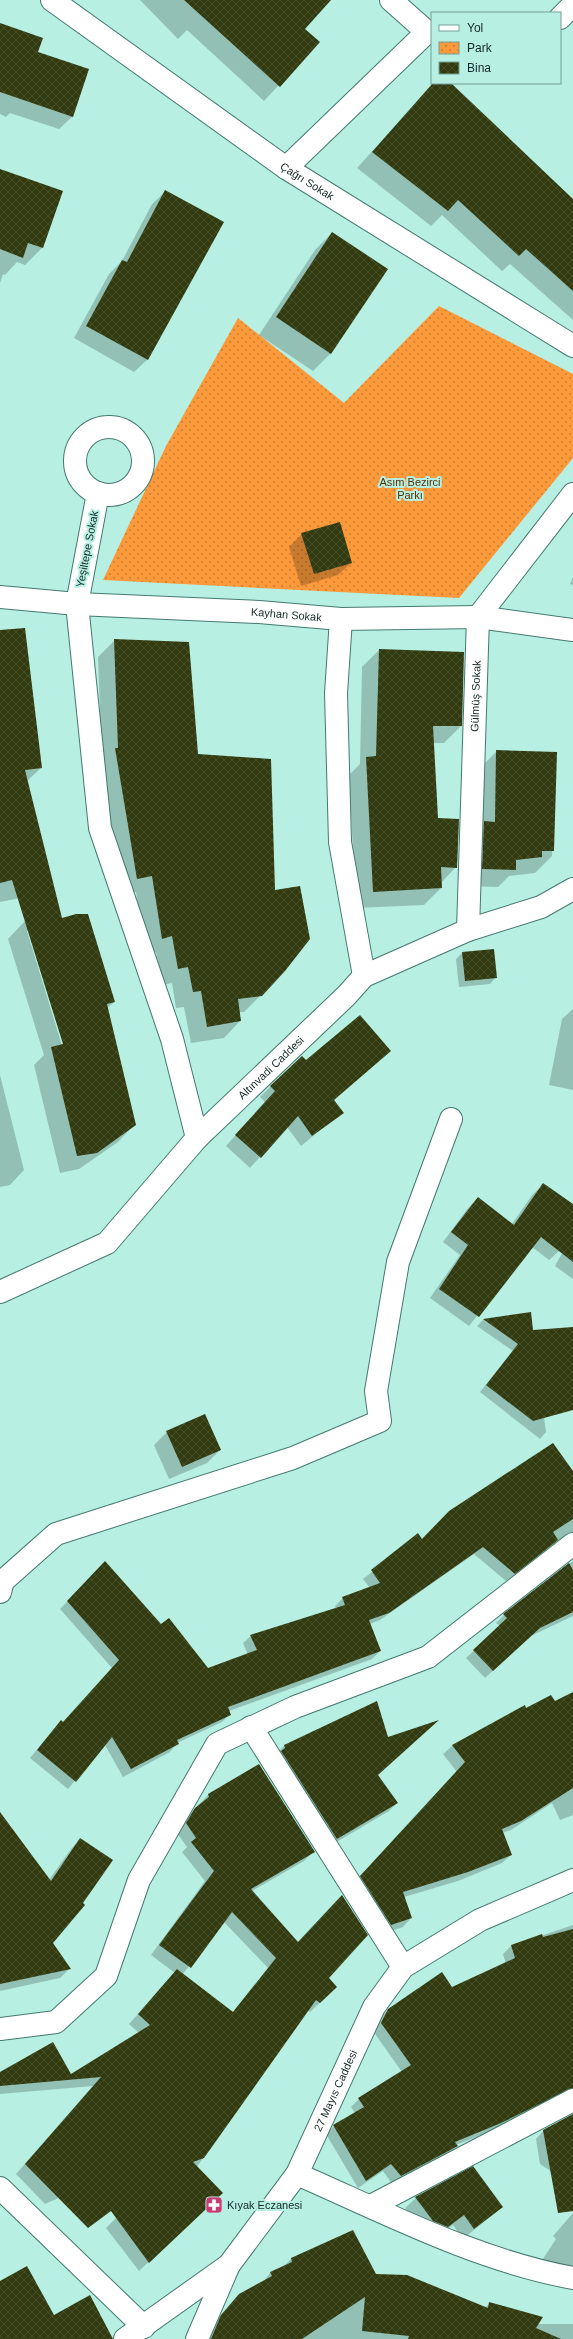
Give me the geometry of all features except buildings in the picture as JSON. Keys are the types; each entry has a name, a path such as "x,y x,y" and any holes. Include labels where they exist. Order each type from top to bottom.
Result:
{"street":[{"name":"Çağrı Sokak","path":"52,0 286,168 573,346"},
{"path":"286,168 427,32 391,0"},
{"path":"561,17 573,5"},
{"name":"Yeşiltepe Sokak","path":"98,493 76,604 100,828 172,1039 197,1138"},
{"path":"478,617 573,494"},
{"name":"Kayhan Sokak","path":"0,597 76,604 259,612 341,619 478,617 573,630"},
{"name":"Gülmüş Sokak","path":"468,930 478,617"},
{"path":"341,619 336,693 340,842 364,976"},
{"name":"Altınvadi Caddesi","path":"0,1292 107,1243 197,1138 346,996 364,976 468,930 541,907 573,889"},
{"path":"0,1592 3,1581 56,1534 293,1458 380,1421 376,1391 398,1262 451,1119"},
{"path":"0,2029 56,2022 106,1976 139,1880 217,1744 295,1707 428,1656 573,1544"},
{"path":"251,1727 403,1967"},
{"name":"27 Mayıs Caddesi","path":"125,2339 144,2327 229,2265 297,2174 374,2007 403,1967 480,1920 573,1880"},
{"path":"371,2206 573,2100"},
{"path":"297,2174 457,2244 549,2274 573,2278"},
{"path":"0,2188 144,2327"},
{"path":"197,2339 229,2265"}],"green space":[{"name":"Asım Bezirci Parkı","path":"439,306 573,374 573,458 459,598 103,580 166,446 238,318 344,403"}],"place":[{"name":"Kıyak Eczanesi","path":"214,2205"}]}
